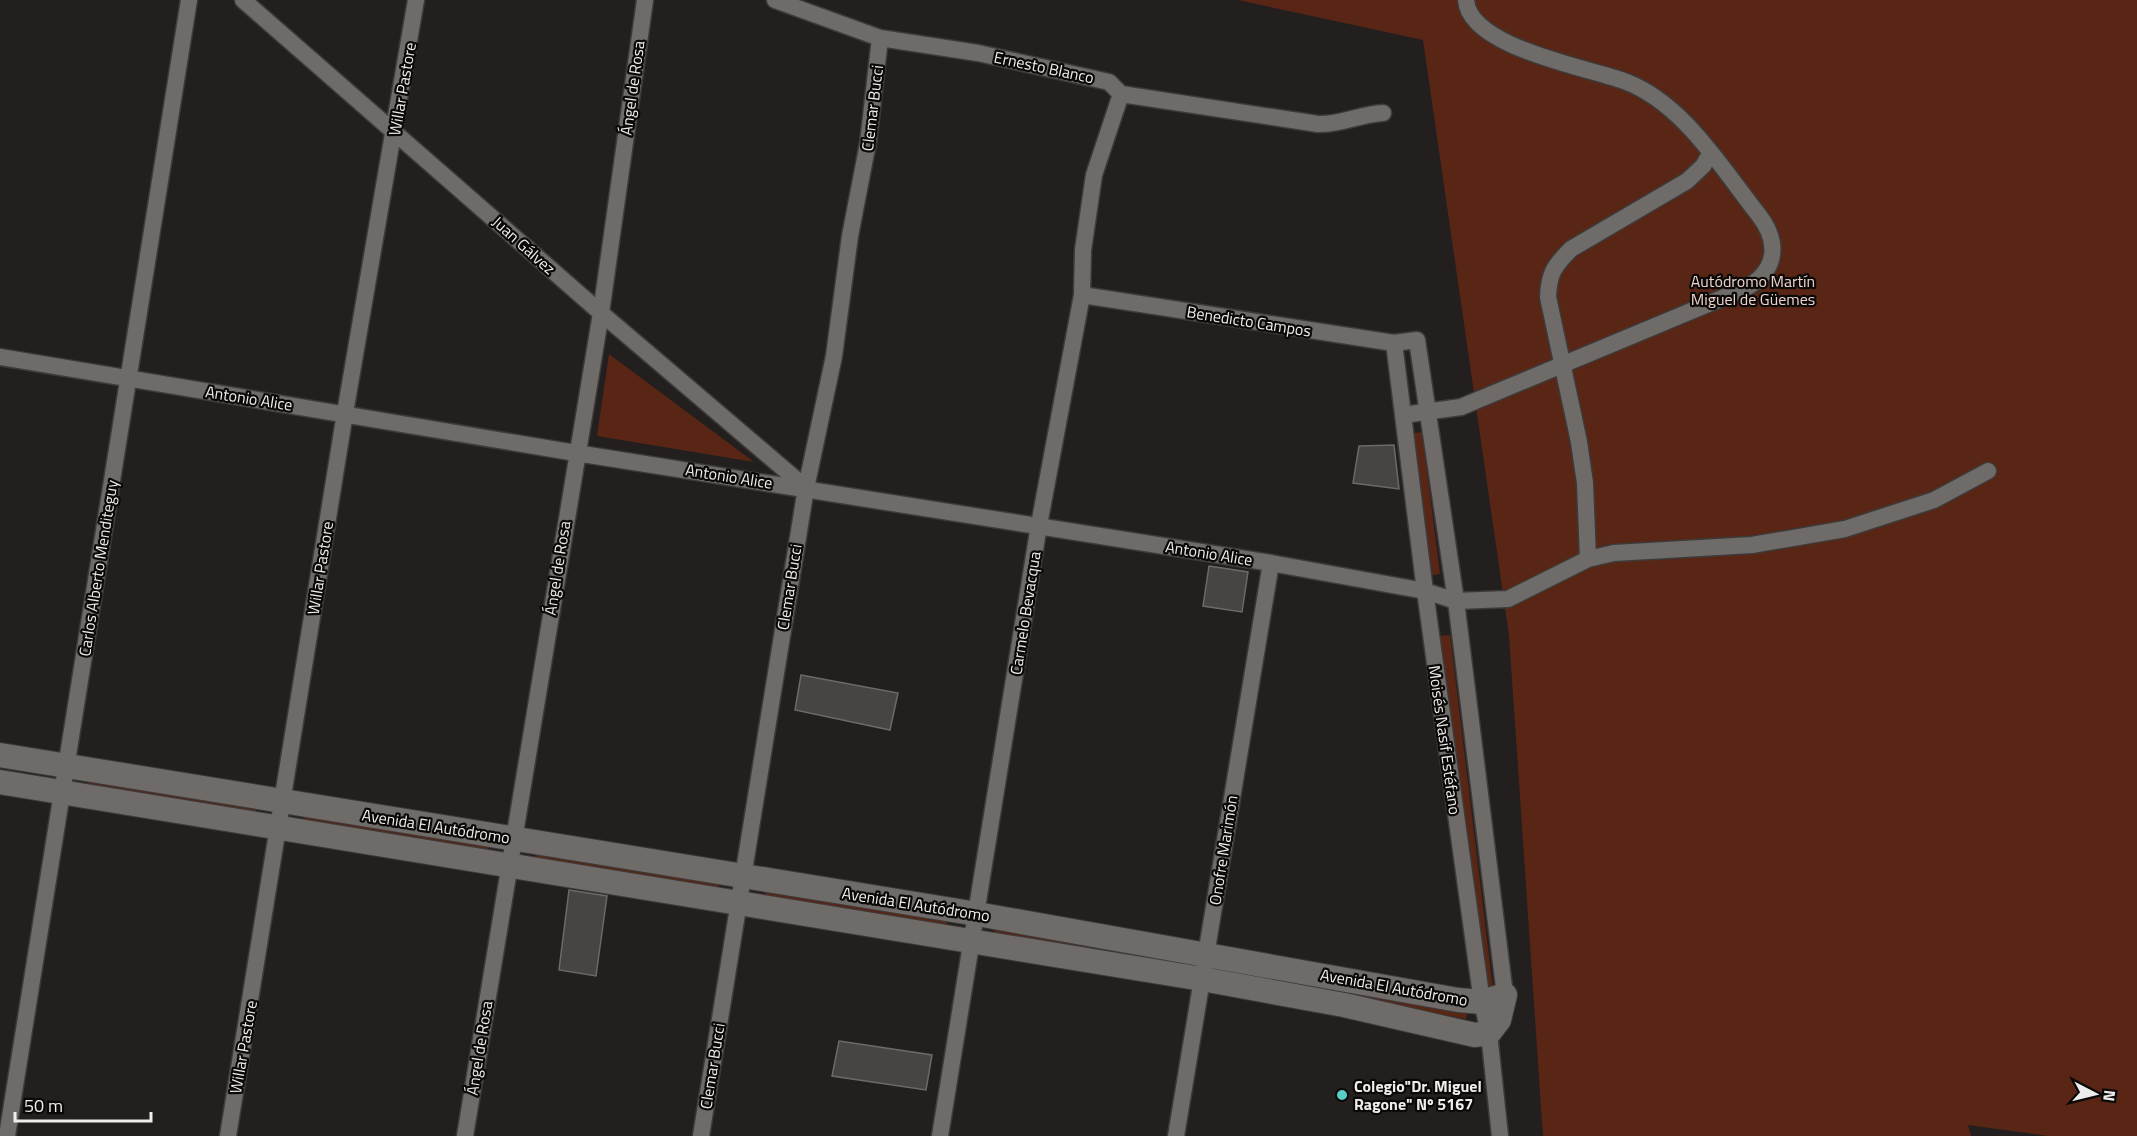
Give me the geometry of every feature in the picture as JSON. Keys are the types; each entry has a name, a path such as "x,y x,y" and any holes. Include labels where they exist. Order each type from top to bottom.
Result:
{"street":[{"name":"Carlos Alberto Menditeguy","path":"7,1136 189,0"},
{"name":"Juan Gálvez","path":"243,0 601,313 806,488"},
{"name":"Willar Pastore","path":"228,1136 280,829 282,802 345,413 416,0"},
{"name":"Ángel de Rosa","path":"465,1136 576,453 601,313 645,0"},
{"name":"Ernesto Blanco","path":"775,0 880,38 978,53 1109,82 1121,94 1318,124 1331,124 1367,114 1383,113"},
{"path":"1403,415 1461,406 1562,366 1744,289 1766,272 1772,259 1773,240 1763,221 1684,123 1646,91 1626,81 1497,39 1474,22 1466,10 1466,0"},
{"name":"Clemar Bucci","path":"700,1136 806,488 835,346 850,236 868,143 880,38"},
{"name":"Carmelo Bevacqua","path":"940,1136 974,941 1039,525 1082,295 1083,250 1094,175 1121,94"},
{"path":"1588,559 1585,483 1548,297 1549,277 1557,263 1583,240 1687,181 1703,166 1710,154"},
{"name":"Benedicto Campos","path":"1082,295 1394,343 1417,340"},
{"name":"Moisés Nasif Estéfano","path":"1417,340 1456,601 1505,995"},
{"name":"Moisés Nasif Estéfano","path":"1394,343 1425,591 1482,1002 1490,1032 1500,1136"},
{"name":"Antonio Alice","path":"0,357 127,380 345,413 576,453 1271,563 1425,591 1456,601"},
{"path":"1456,601 1508,599 1588,559 1614,553 1752,545 1845,529 1934,500 1988,471"},
{"name":"Onofre Marimón","path":"1176,1136 1271,563"},
{"name":"Avenida El Autódromo","path":"0,755 977,914 1206,953 1458,1000 1482,1002 1505,995"},
{"name":"Avenida El Autódromo","path":"0,782 1202,979 1344,1005 1475,1035 1490,1032"},
{"path":"1490,1032 1499,1020 1505,995"}],"green space":[{"name":"Autódromo Martín Miguel de Güemes","path":"1238,0 2137,0 2137,1136 2048,1136 1968,1125 1971,1136 1543,1136 1509,635 1423,40"},
{"path":"609,354 754,462 597,436"},
{"path":"1422,432 1440,574 1432,575 1414,433"},
{"path":"1450,635 1493,989 1483,990 1440,636"},
{"path":"89,777 257,805 256,812 88,784"},
{"path":"305,813 489,845 488,852 304,820"},
{"path":"536,852 719,882 718,889 535,859"},
{"path":"766,889 948,919 946,927 765,896"},
{"path":"995,926 1184,958 1183,966 994,933"},
{"path":"1232,968 1467,1011 1466,1019 1230,975"}],"building":[{"path":"1394,445 1399,489 1353,483 1359,446"},
{"path":"1209,566 1248,572 1242,612 1203,606"},
{"path":"801,675 898,693 890,730 795,710"},
{"path":"569,890 607,896 596,976 559,970"},
{"path":"839,1041 932,1055 926,1090 832,1076"}],"place":[{"name":"Colegio\"Dr. Miguel Ragone\" Nº 5167","path":"1342,1095"}]}
